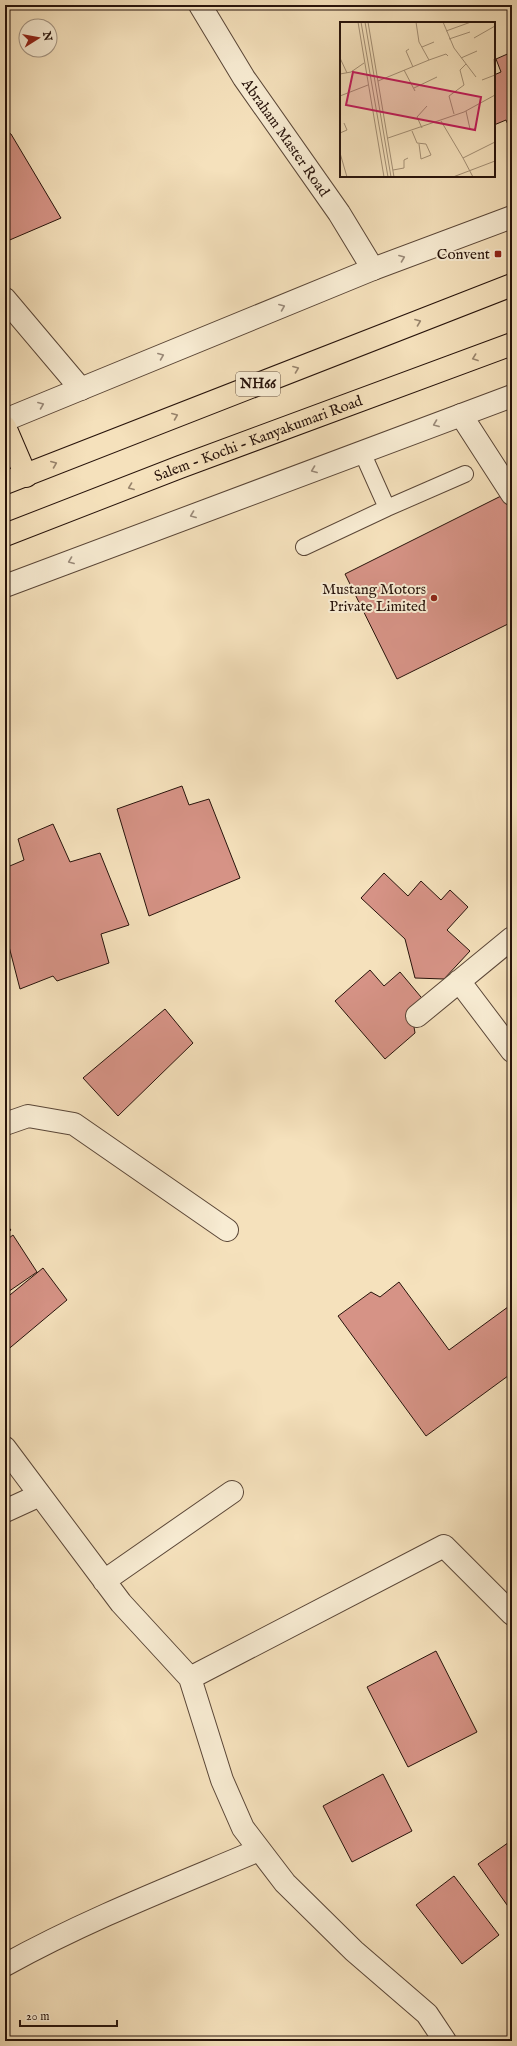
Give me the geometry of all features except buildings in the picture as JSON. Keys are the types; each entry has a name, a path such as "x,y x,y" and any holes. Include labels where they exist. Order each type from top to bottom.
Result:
{"highway":[{"name":"NH66","path":"5,483 512,285"},
{"name":"Salem - Kochi - Kanyakumari Road","path":"5,536 180,467 512,344"},
{"path":"5,427 26,476"}],"street":[{"name":"Abraham Master Road","path":"200,5 244,78 339,213 374,269"},
{"path":"5,420 374,269 512,217"},
{"path":"5,299 81,389"},
{"path":"5,586 512,396"},
{"path":"461,415 512,494"},
{"path":"417,1016 512,938"},
{"path":"459,981 512,1051"},
{"path":"5,1124 28,1116 74,1124 227,1230"},
{"path":"5,1448 121,1603 190,1678 222,1780 243,1828 284,1883 354,1951 427,2014 445,2041"},
{"path":"104,1581 232,1492"},
{"path":"5,1511 40,1495"},
{"path":"190,1678 444,1546 512,1614"},
{"path":"5,1965 39,1946 158,1892 260,1850"}],"lane":[{"path":"362,452 387,508"},
{"path":"304,547 387,508 465,474"}],"place":[{"name":"Convent","path":"498,254"},
{"name":"Mustang Motors Private Limited","path":"434,598"}]}
